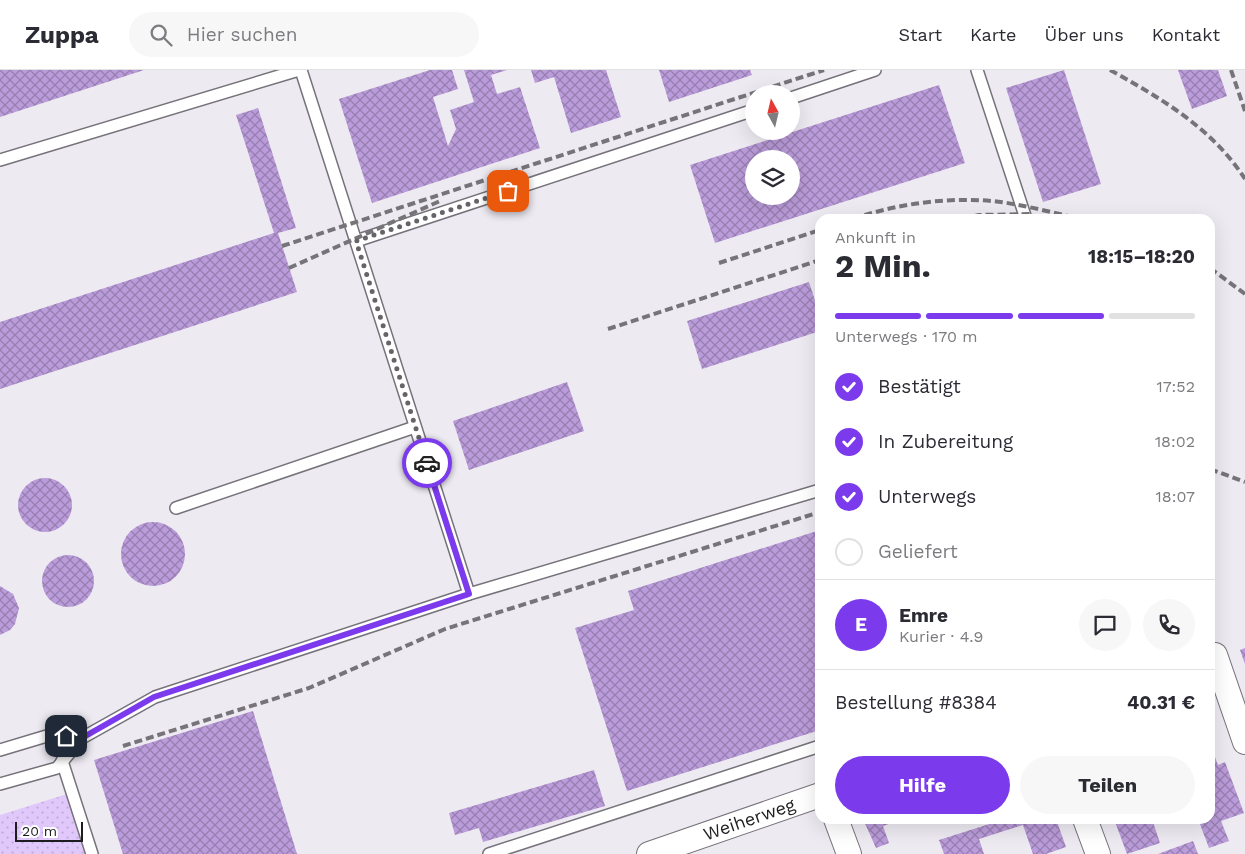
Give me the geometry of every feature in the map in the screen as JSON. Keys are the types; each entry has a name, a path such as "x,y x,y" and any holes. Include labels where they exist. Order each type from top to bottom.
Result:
{"street":[{"path":"1215,664 1245,742"},
{"name":"Weiherweg","path":"649,854 815,797"},
{"path":"838,824 848,854"},
{"path":"1087,824 1098,854"}],"lane":[{"path":"0,160 300,70 469,594"},
{"path":"800,95 875,70"},
{"path":"977,70 1024,214"},
{"path":"356,241 745,113"},
{"path":"176,508 415,427"},
{"path":"0,784 57,768 82,738 154,697 469,594 815,491"},
{"path":"0,750 50,735 82,738"},
{"path":"490,854 815,748"},
{"path":"62,762 92,854"}],"shaded area":[{"path":"67,794 86,854 0,854 0,815"}],"building":[{"path":"0,70 144,70 0,117"},
{"path":"430,70 452,70 458,89 433,97 448,146 456,129 450,110 474,102 464,70 507,70 491,75 497,94 520,87 540,148 372,203 339,99"},
{"path":"531,70 606,70 621,117 571,133 554,77 535,83"},
{"path":"659,70 750,70 752,75 669,102"},
{"path":"1064,70 1101,184 1043,202 1006,88"},
{"path":"1178,70 1218,70 1227,96 1192,109"},
{"path":"939,85 965,163 715,243 690,165 768,140 800,140 800,130"},
{"path":"258,108 296,228 278,233 297,292 0,389 0,322 274,233 236,115"},
{"path":"809,282 815,301 815,333 702,369 687,321"},
{"path":"567,382 584,431 469,470 453,421"},
{"path":"40,478 50,478 60,482 68,490 72,505 68,520 60,528 50,532 40,532 30,528 22,520 18,510 18,500 22,490 30,482"},
{"path":"153,522 165,524 176,531 183,542 185,554 183,566 176,577 165,584 153,586 141,584 130,577 123,566 121,554 123,542 130,531 141,524"},
{"path":"815,532 815,732 627,791 575,628 634,610 628,591"},
{"path":"63,555 73,555 87,562 94,576 94,586 87,600 73,607 63,607 53,603 46,596 42,586 42,576 46,566 53,559"},
{"path":"0,586 13,594 19,608 15,624 10,630 0,635"},
{"path":"1245,648 1245,664 1240,650"},
{"path":"253,711 297,854 123,854 94,760"},
{"path":"1215,757 1218,765 1225,762 1244,813 1221,821 1229,841 1209,848 1200,824 1215,824"},
{"path":"594,770 605,806 483,842 479,828 455,835 449,813"},
{"path":"865,824 889,824 883,826 889,843 876,848"},
{"path":"989,824 1058,824 1066,847 1046,854 1033,854 1023,825 979,839 984,854 944,854 939,840"},
{"path":"1116,824 1154,824 1160,843 1127,854"},
{"path":"1193,841 1198,854 1158,854"}],"railway":[{"path":"282,246 824,70"},
{"path":"1110,70 1185,116 1218,145 1245,179"},
{"path":"1231,70 1245,111"},
{"path":"869,214 921,203 957,200 1015,204 1060,214"},
{"path":"289,268 440,201"},
{"path":"719,263 815,232"},
{"path":"608,329 815,262"},
{"path":"1215,272 1245,294"},
{"path":"1215,471 1245,482"},
{"path":"123,746 309,688 445,629 815,514"}],"way so far":[{"path":"427,463 356,241 508,191"}],"route":[{"path":"66,736 82,738 154,697 469,594 427,463"}]}
